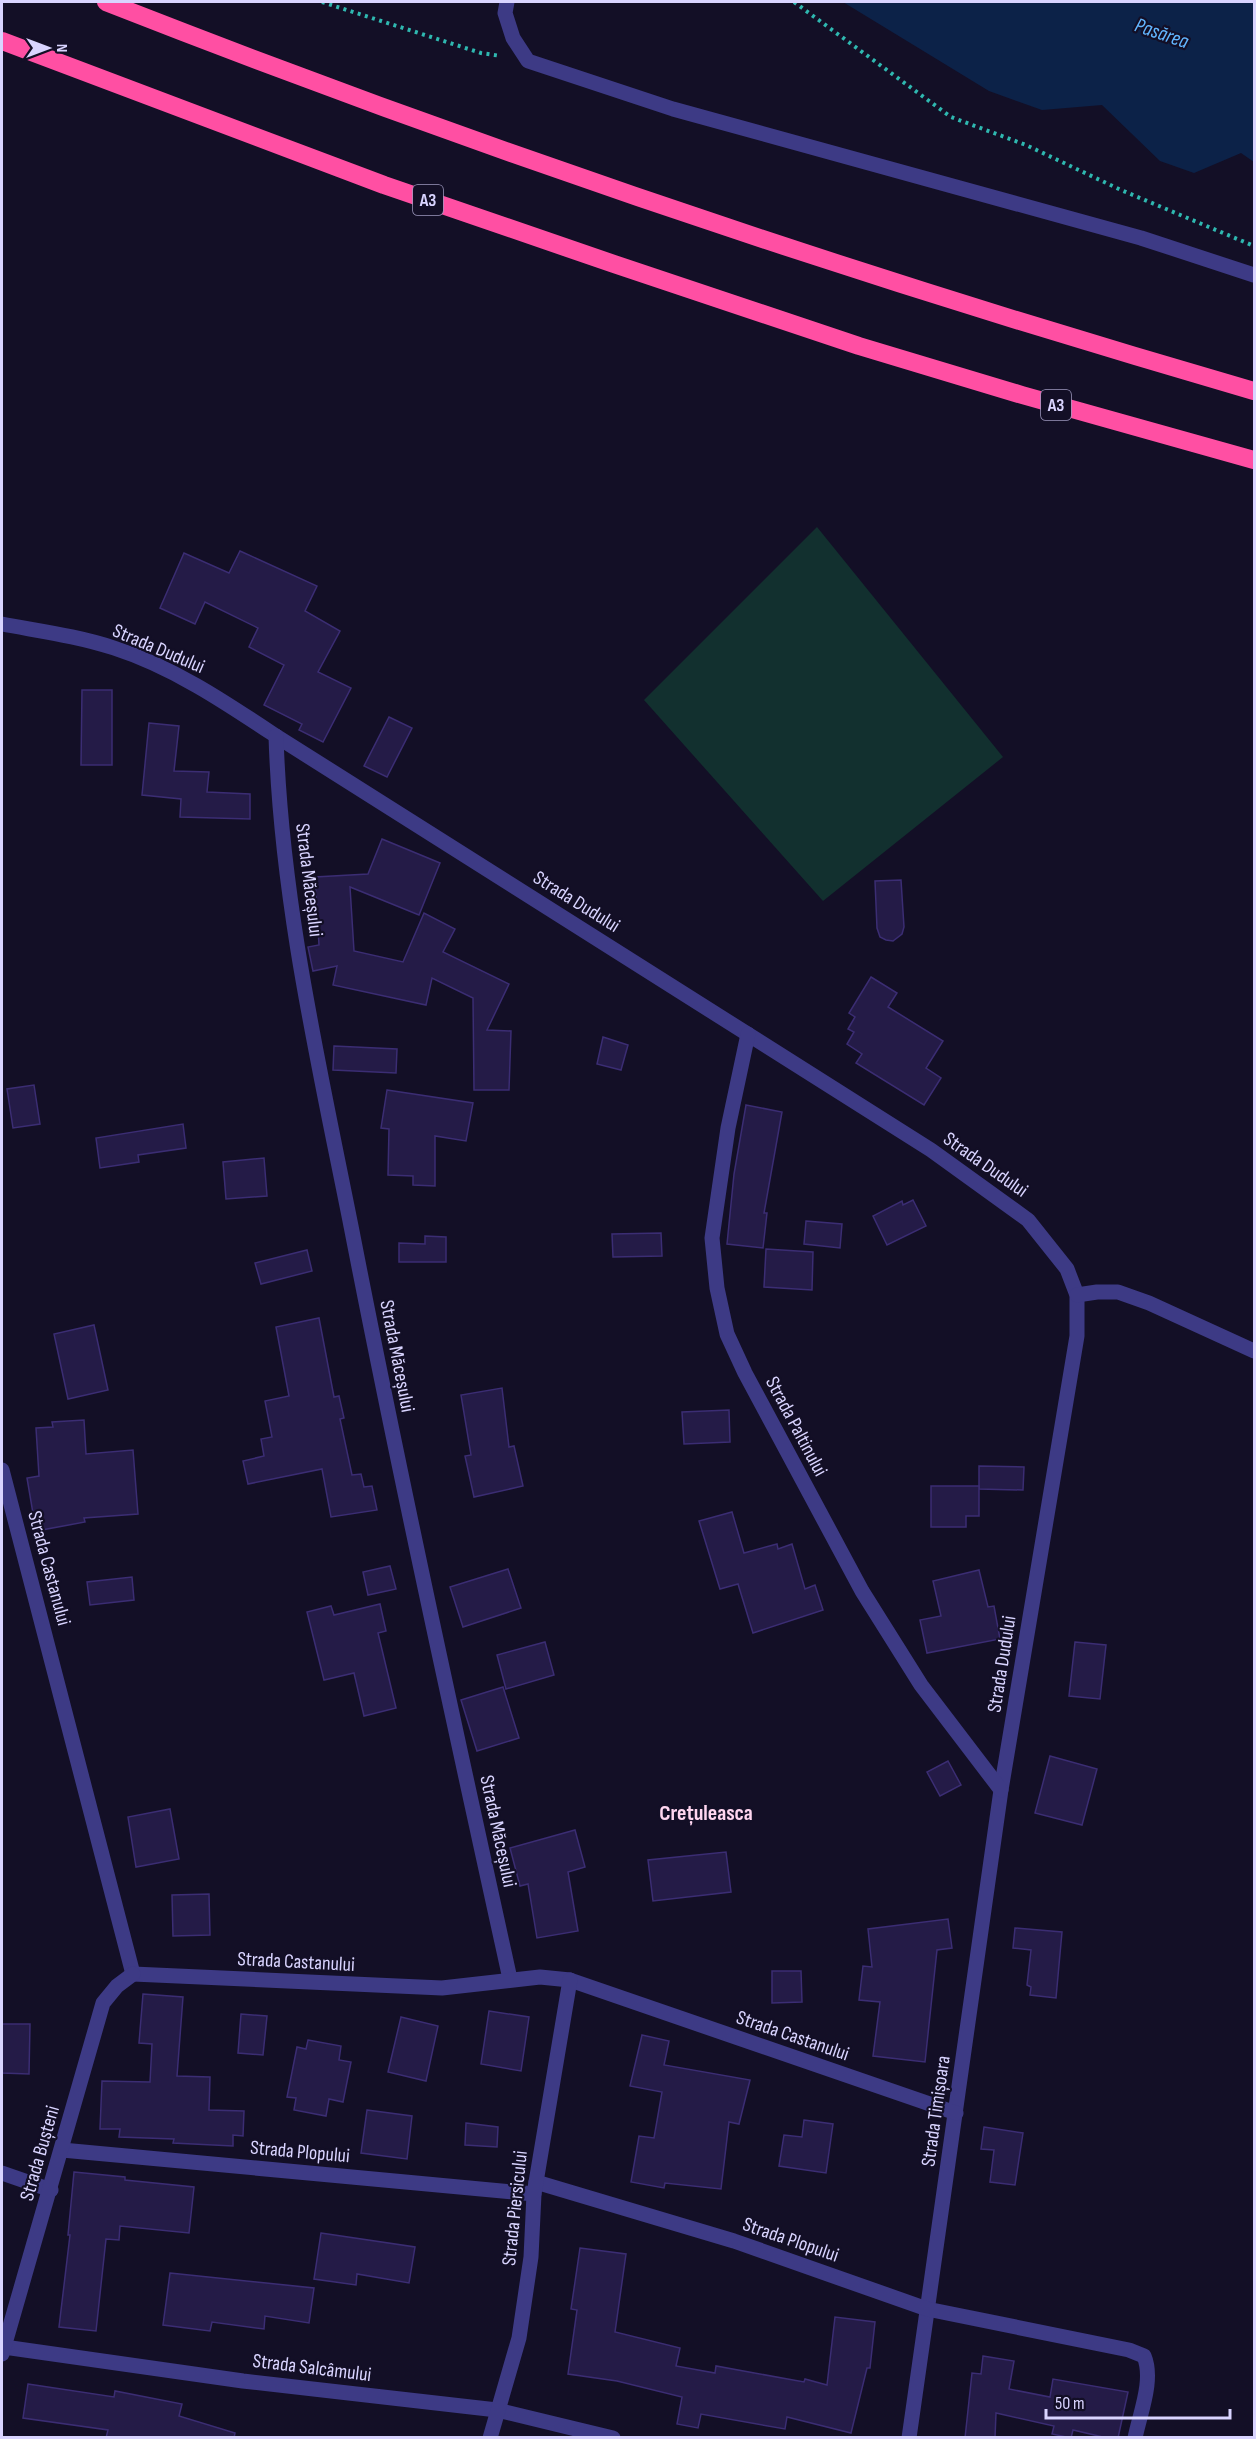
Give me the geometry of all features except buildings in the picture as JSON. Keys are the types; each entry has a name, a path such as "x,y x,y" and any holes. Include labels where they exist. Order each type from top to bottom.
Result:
{"highway":[{"path":"106,2 584,180 875,277 1254,392"},
{"name":"A3","path":"2,41 384,185 625,267 881,352 1022,395 1254,460"}],"street":[{"path":"503,5 513,38 528,61 673,109 1141,238 1254,275"},
{"name":"Strada Dudului","path":"2,624 114,648 152,663 222,699 276,736 931,1150 1028,1220 1067,1269 1077,1295 1077,1336 1001,1790"},
{"name":"Strada Măceșului","path":"276,736 284,847 314,1040 404,1495 510,1979"},
{"name":"Strada Paltinului","path":"748,1034 728,1128 712,1238 717,1288 726,1334 862,1591 921,1686 1001,1790"},
{"path":"1077,1295 1118,1292 1149,1303 1254,1352"},
{"name":"Strada Castanului","path":"2,1470 133,1974 283,1983 442,1988 540,1977 570,1980 956,2113"},
{"name":"Strada Timișoara","path":"909,2438 1001,1790"},
{"name":"Strada Bușteni","path":"3,2350 51,2190 103,2002 117,1986 133,1974"},
{"name":"Strada Piersicului","path":"490,2438 519,2338 531,2257 535,2188 570,1980"},
{"name":"Strada Plopului","path":"62,2150 535,2188 734,2241 927,2309 1130,2350 1144,2356 1148,2366 1148,2379 1135,2438"},
{"path":"2,2173 51,2190"},
{"name":"Strada Salcâmului","path":"3,2350 243,2381 497,2410 613,2438"}],"path":[{"path":"322,2 481,53 528,61"},
{"path":"794,2 951,117 1026,146 1121,190 1254,246"}],"green space":[{"path":"817,527 1003,757 823,901 644,700"}],"water":[{"name":"Pasărea","path":"843,2 1254,2 1254,162 1241,153 1194,173 1160,161 1102,105 1042,110 989,91"}],"district":[{"name":"Crețuleasca","path":"706,1812"}]}
